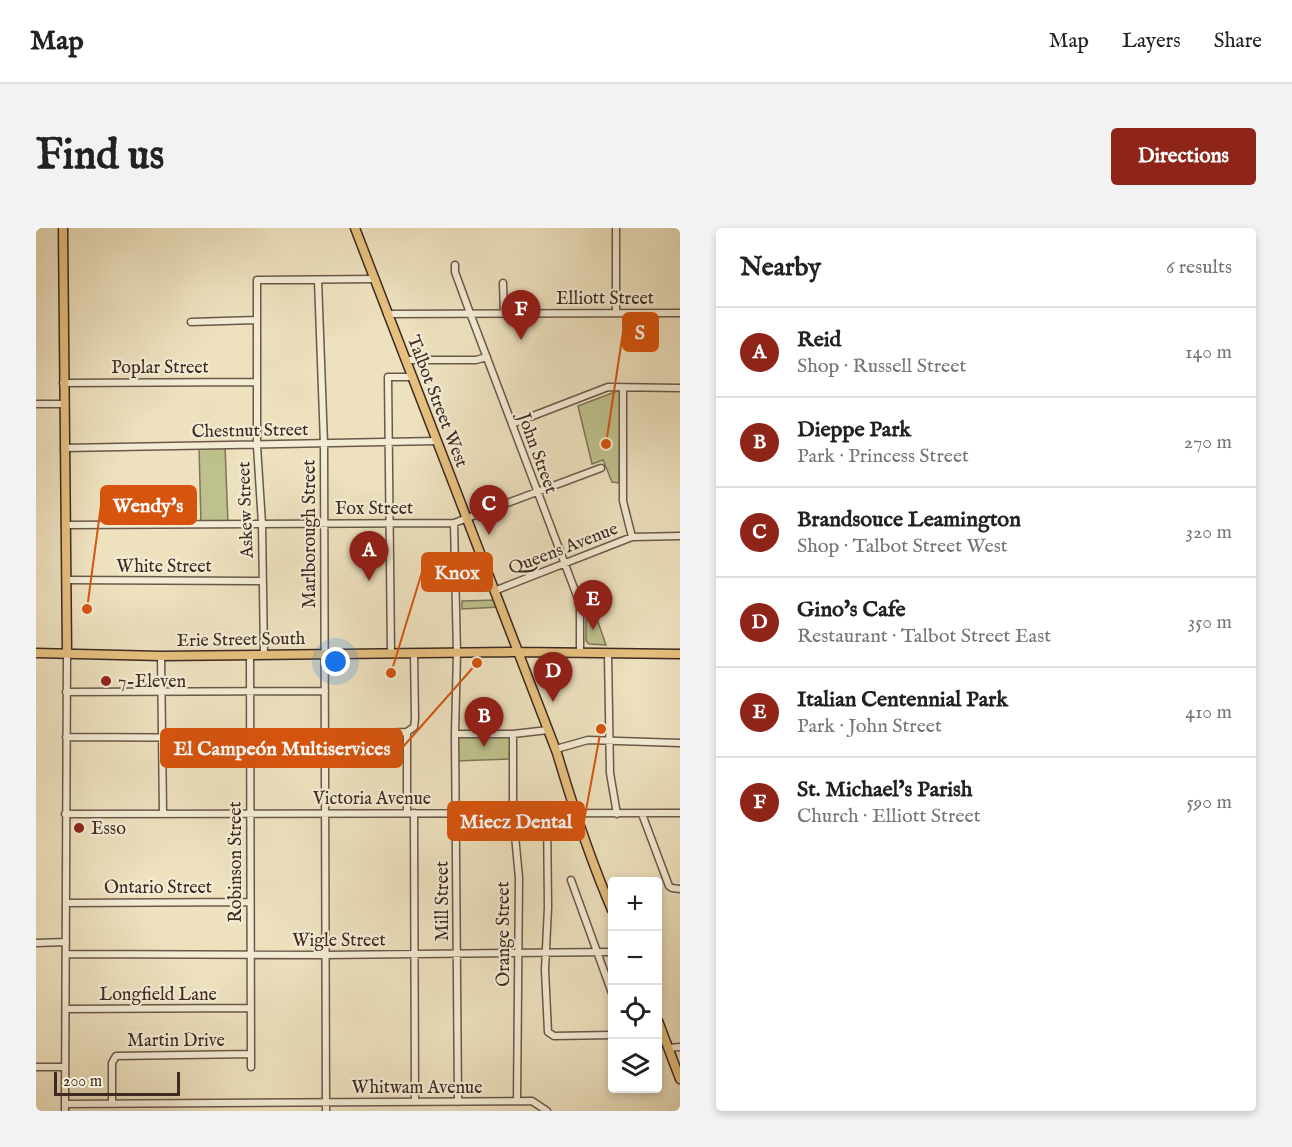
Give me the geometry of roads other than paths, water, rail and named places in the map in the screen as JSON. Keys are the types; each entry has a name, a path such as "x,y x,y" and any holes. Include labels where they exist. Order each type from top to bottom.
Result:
{"main road":[{"path":"63,228 67,653"},
{"name":"Talbot Street West","path":"355,228 548,730 574,814 608,901"},
{"name":"Erie Street South","path":"36,653 161,656 518,652 680,654"},
{"path":"662,1038 680,1079"}],"street":[{"path":"616,228 616,312"},
{"name":"John Street","path":"456,265 455,272 470,314 580,604 580,653"},
{"name":"Askew Street","path":"264,655 262,524 257,446 257,280 290,278 318,280"},
{"path":"318,280 375,279"},
{"name":"Marlborough Street","path":"318,280 324,444 326,1111"},
{"path":"503,283 504,314"},
{"name":"Elliott Street","path":"387,314 680,313"},
{"path":"191,322 256,321"},
{"path":"405,360 476,360 487,357"},
{"path":"391,654 388,377 411,377"},
{"name":"Poplar Street","path":"63,383 256,382"},
{"path":"512,424 608,387 680,388"},
{"path":"623,388 623,501 632,537"},
{"path":"36,404 64,404"},
{"name":"Chestnut Street","path":"64,448 436,441"},
{"name":"Fox Street","path":"65,525 454,523 601,468"},
{"name":"Mill Street","path":"453,1105 458,1075 455,734 457,653 454,523"},
{"name":"Queens Avenue","path":"494,591 632,537 680,536"},
{"name":"White Street","path":"66,580 262,581"},
{"path":"65,1107 67,653"},
{"path":"66,736 249,738 407,732 414,727 414,653"},
{"path":"609,654 610,773 617,814"},
{"name":"Robinson Street","path":"250,655 251,1067"},
{"path":"161,656 162,813"},
{"path":"66,692 325,691"},
{"path":"455,734 513,734 548,730"},
{"path":"407,732 411,813 416,1102"},
{"name":"Orange Street","path":"513,734 513,814 519,878 518,1101"},
{"path":"555,749 588,740 680,744"},
{"path":"547,813 548,907 545,970 548,1032 554,1036 608,1035"},
{"name":"Victoria Avenue","path":"65,814 680,813"},
{"path":"642,814 669,886 680,889"},
{"path":"570,880 609,985"},
{"name":"Ontario Street","path":"66,903 250,902"},
{"path":"36,943 66,942"},
{"name":"Wigle Street","path":"66,954 326,956 608,952"},
{"name":"Longfield Lane","path":"66,1009 250,1008"},
{"path":"668,1048 680,1047"},
{"name":"Martin Drive","path":"112,1104 112,1063 116,1056 251,1054"},
{"path":"36,1067 65,1067"},
{"path":"501,1101 501,1111"},
{"path":"518,1101 532,1101 547,1111"},
{"name":"Whitwam Avenue","path":"65,1107 112,1104 132,1108 259,1103 376,1102 453,1105 518,1101"},
{"path":"376,1102 376,1111"},
{"path":"259,1103 259,1111"}],"place":[{"name":"St. Michael's Parish","path":"521,340"},
{"name":"S","path":"606,444"},
{"name":"Brandsouce Leamington","path":"489,535"},
{"name":"Reid","path":"369,581"},
{"name":"Wendy's","path":"87,609"},
{"name":"Italian Centennial Park","path":"593,630"},
{"name":"El Campeón Multiservices","path":"477,663"},
{"name":"Knox","path":"391,673"},
{"name":"7-Eleven","path":"106,681"},
{"name":"Gino's Cafe","path":"553,702"},
{"name":"Miecz Dental","path":"601,729"},
{"name":"Dieppe Park","path":"484,747"},
{"name":"Esso","path":"79,828"}]}
